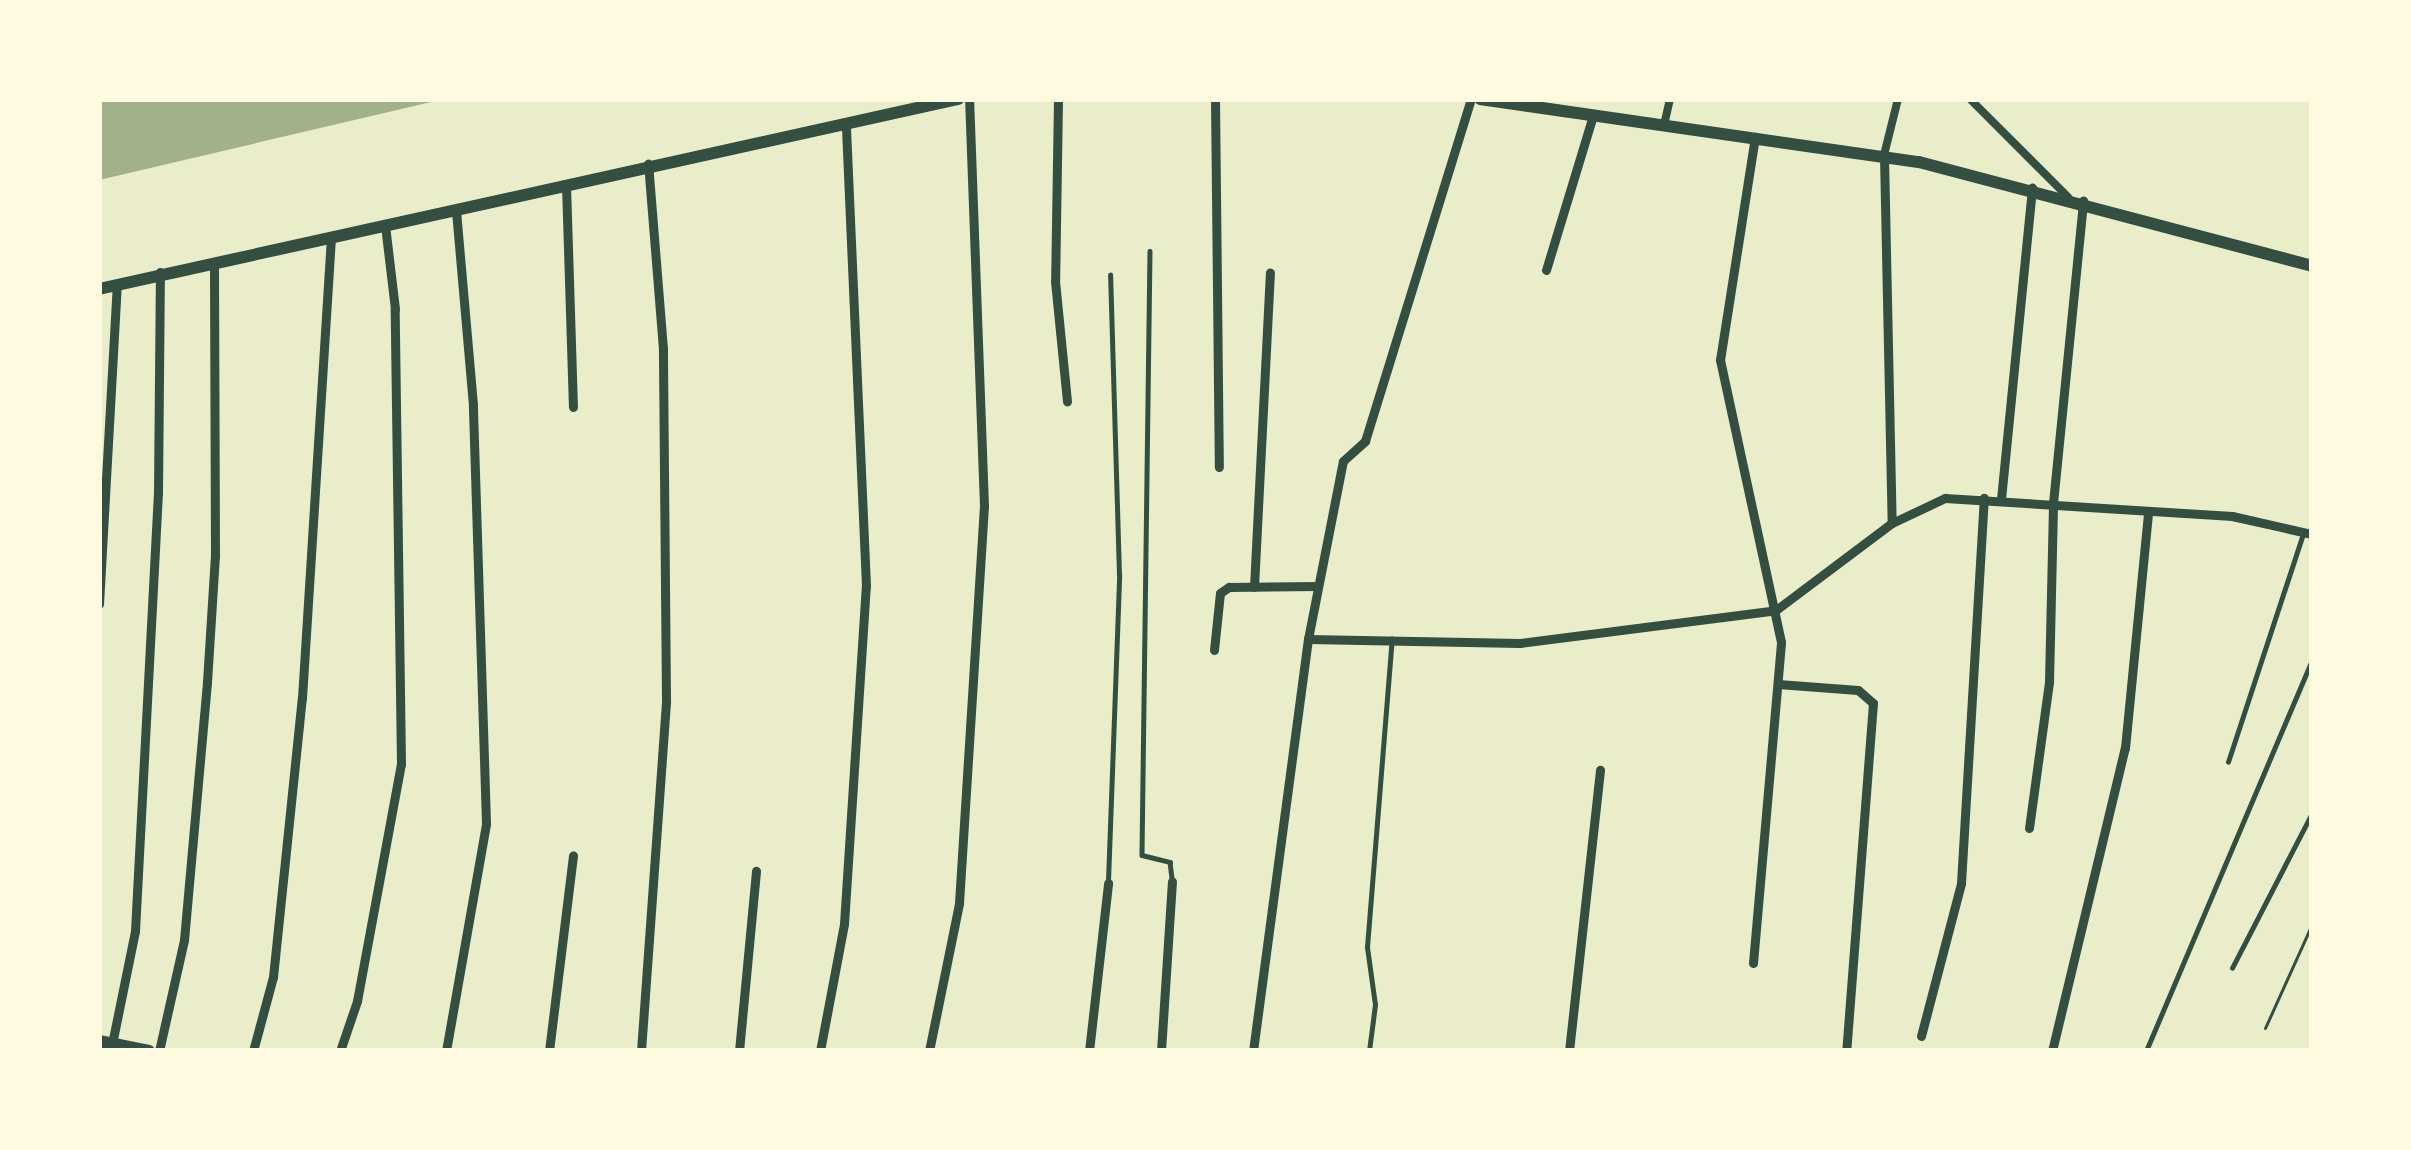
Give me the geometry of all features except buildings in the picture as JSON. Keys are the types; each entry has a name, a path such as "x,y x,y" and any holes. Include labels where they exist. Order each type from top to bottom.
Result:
{"street":[{"path":"99,289 958,99"},
{"path":"928,1051 958,903 984,506 969,99"},
{"path":"1058,99 1055,281 1067,401"},
{"path":"1215,99 1219,466"},
{"path":"1253,1051 1308,639 1343,461 1365,441 1476,99 1884,155 2076,198 2312,266"},
{"path":"1664,125 1670,99"},
{"path":"1892,523 1884,155 1898,99"},
{"path":"1970,99 2076,198"},
{"path":"1546,270 1593,115"},
{"path":"820,1051 844,924 866,586 846,124"},
{"path":"1753,963 1778,684 1776,610 1720,360 1755,137"},
{"path":"640,1051 665,701 663,349 648,164"},
{"path":"566,185 573,407"},
{"path":"2001,499 2032,188"},
{"path":"2029,828 2049,682 2053,503 2076,198"},
{"path":"446,1051 486,823 473,405 456,210"},
{"path":"340,1051 357,1001 401,764 397,376 385,225"},
{"path":"253,1051 273,977 302,698 331,237"},
{"path":"159,1051 184,940 207,682 215,556 214,262"},
{"path":"145,1051 103,1045 135,932 158,493 160,272"},
{"path":"1254,586 1270,272"},
{"path":"99,604 117,286"},
{"path":"1308,639 1392,637 1520,644 1776,610 1892,523 1931,500 1984,498 2148,514 2232,516 2308,532"},
{"path":"1921,1036 1961,884 1984,498"},
{"path":"2052,1051 2125,748 2148,514"},
{"path":"1214,650 1220,593 1254,586 1318,586"},
{"path":"1778,684 1858,690 1873,703 1846,1051"},
{"path":"1569,1051 1600,770"},
{"path":"549,1051 573,855"},
{"path":"739,1051 756,871"},
{"path":"1162,1051 1172,881"},
{"path":"1089,1051 1108,884"}],"lane":[{"path":"1150,251 1142,855 1170,862 1172,881"},
{"path":"1108,884 1119,644 1111,275"},
{"path":"2228,762 2308,532"},
{"path":"1370,1051 1376,1005 1367,947 1392,637"},
{"path":"2146,1051 2312,660"},
{"path":"2231,968 2312,813"}],"path":[{"path":"2265,1028 2312,925"}],"shaded area":[{"path":"99,99 444,99 99,180"}]}
